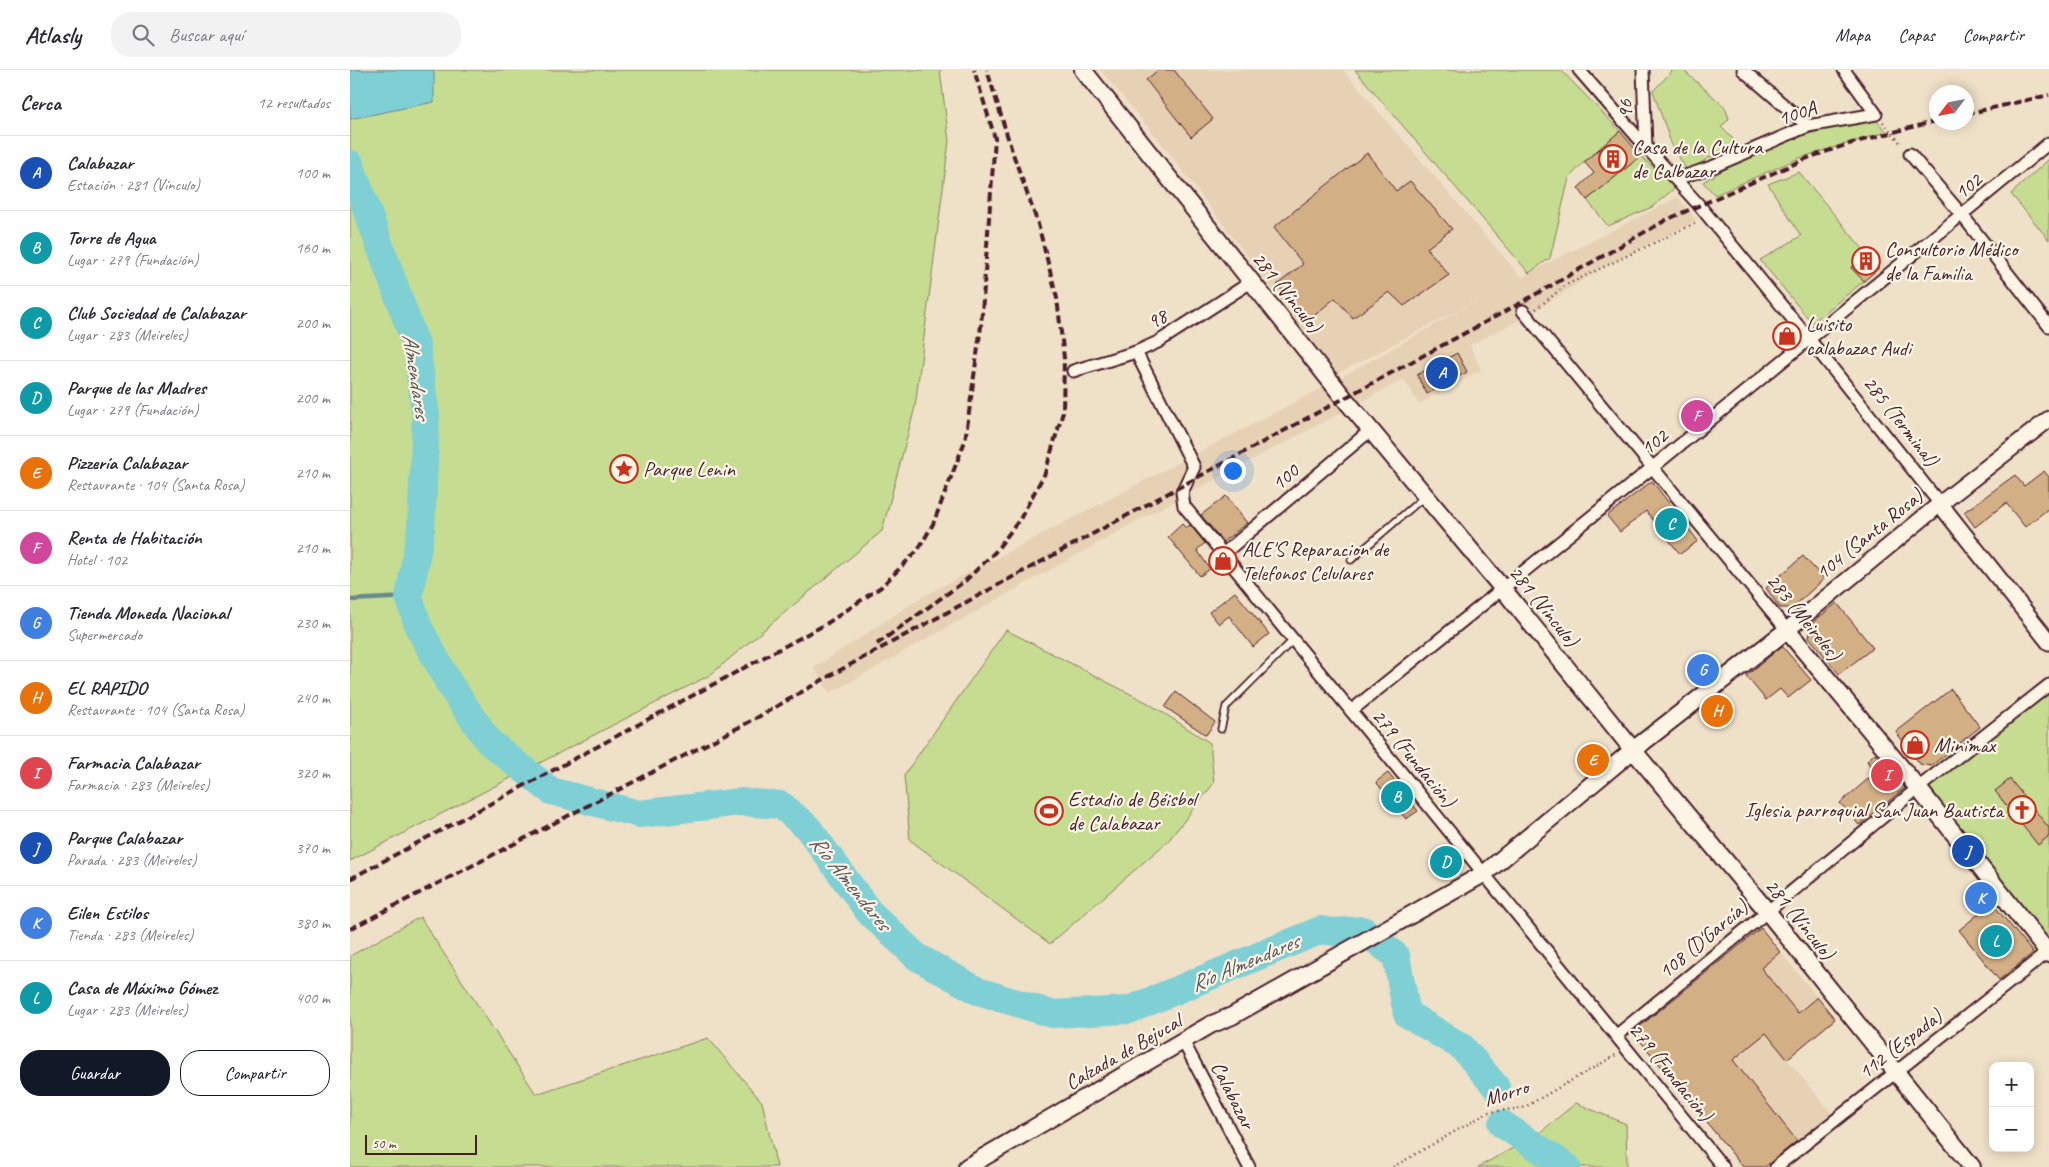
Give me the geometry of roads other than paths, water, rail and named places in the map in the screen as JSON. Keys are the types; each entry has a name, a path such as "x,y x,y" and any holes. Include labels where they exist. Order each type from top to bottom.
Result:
{"main road":[{"name":"281 (Vínculo)","path":"1083,70 1251,282 1633,750 1767,910 1972,1167"},
{"name":"104 (Santa Rosa)","path":"1485,873 1633,750 1787,630"},
{"name":"283 (Meireles)","path":"1787,630 1918,788 2048,952"},
{"name":"Calzada de Bejucal","path":"967,1167 1184,1041 1485,873"}],"street":[{"name":"285 (Terminal)","path":"1580,70 1646,148 1676,179 1810,339 2049,642"},
{"name":"96","path":"1643,70 1646,148"},
{"path":"1742,70 1808,126"},
{"name":"100A","path":"1676,179 1712,167 1808,126 1876,114 1844,70"},
{"name":"102","path":"1351,711 1654,468 2049,143"},
{"path":"1910,154 1962,215 2049,326"},
{"name":"98","path":"1073,371 1136,352 1158,342 1251,282"},
{"name":"283 (Meireles)","path":"1525,314 1787,630"},
{"name":"279 (Fundación)","path":"1136,352 1194,467 1182,492 1184,506 1723,1167"},
{"name":"104 (Santa Rosa)","path":"1787,630 1940,504 2049,419"},
{"name":"100","path":"1222,554 1372,429"},
{"name":"108 (D'García)","path":"1617,1035 1767,910 2049,685"},
{"name":"112 (Espada)","path":"1776,1167 2048,952"},
{"name":"Calabazar","path":"1184,1041 1249,1167"}],"lane":[{"path":"1351,560 1426,496"},
{"path":"1221,729 1226,708 1294,639"}],"water":[{"path":"350,70 434,70 434,102 350,119"}],"waterway":[{"name":"Río Almendares","path":"350,164 416,345 426,416 421,529 409,597 419,628 450,685 489,742 551,791 639,814 741,802 781,805 808,828 869,912 917,957 978,991 1052,1014 1129,1010 1321,930 1334,932 1363,930 1396,956 1407,1014 1462,1047 1496,1087"},
{"path":"350,600 409,597"},
{"name":"Río Almendares","path":"1502,1124 1567,1167"}],"railway":[{"path":"350,879 826,624 881,587 918,550 933,524 965,441 981,326 995,138 974,70"},
{"path":"877,644 965,581 995,552 1020,519 1045,473 1063,412 1064,358 1057,298 1038,224 1012,151 987,70"},
{"path":"1974,112 2049,95"},
{"path":"350,929 751,721 833,674 1517,305 1666,220 1810,157 1852,143 1929,123"}],"place":[{"name":"Casa de la Cultura de Calbazar","path":"1613,159"},
{"name":"Consultorio Médico de la Familia","path":"1866,261"},
{"name":"Luisito calabazas Audi","path":"1787,336"},
{"name":"Calabazar","path":"1442,373"},
{"name":"Renta de Habitación","path":"1697,416"},
{"name":"Parque Lenin","path":"624,469"},
{"name":"Club Sociedad de Calabazar","path":"1671,524"},
{"name":"ALE'S Reparacion de Telefonos Celulares","path":"1223,561"},
{"name":"Tienda Moneda Nacional","path":"1703,670"},
{"name":"EL RAPIDO","path":"1717,711"},
{"name":"Minimax","path":"1915,745"},
{"name":"Pizzería Calabazar","path":"1593,760"},
{"name":"Farmacia Calabazar","path":"1887,775"},
{"name":"Torre de Agua","path":"1397,797"},
{"name":"Iglesia parroquial San Juan Bautista","path":"2022,810"},
{"name":"Estadio de Béisbol de Calabazar","path":"1049,811"},
{"name":"Parque Calabazar","path":"1968,851"},
{"name":"Parque de las Madres","path":"1446,862"},
{"name":"Eilen Estilos","path":"1981,898"},
{"name":"Casa de Máximo Gómez","path":"1996,941"}],"water label":[{"name":"Almendares","path":"417,376"}]}
